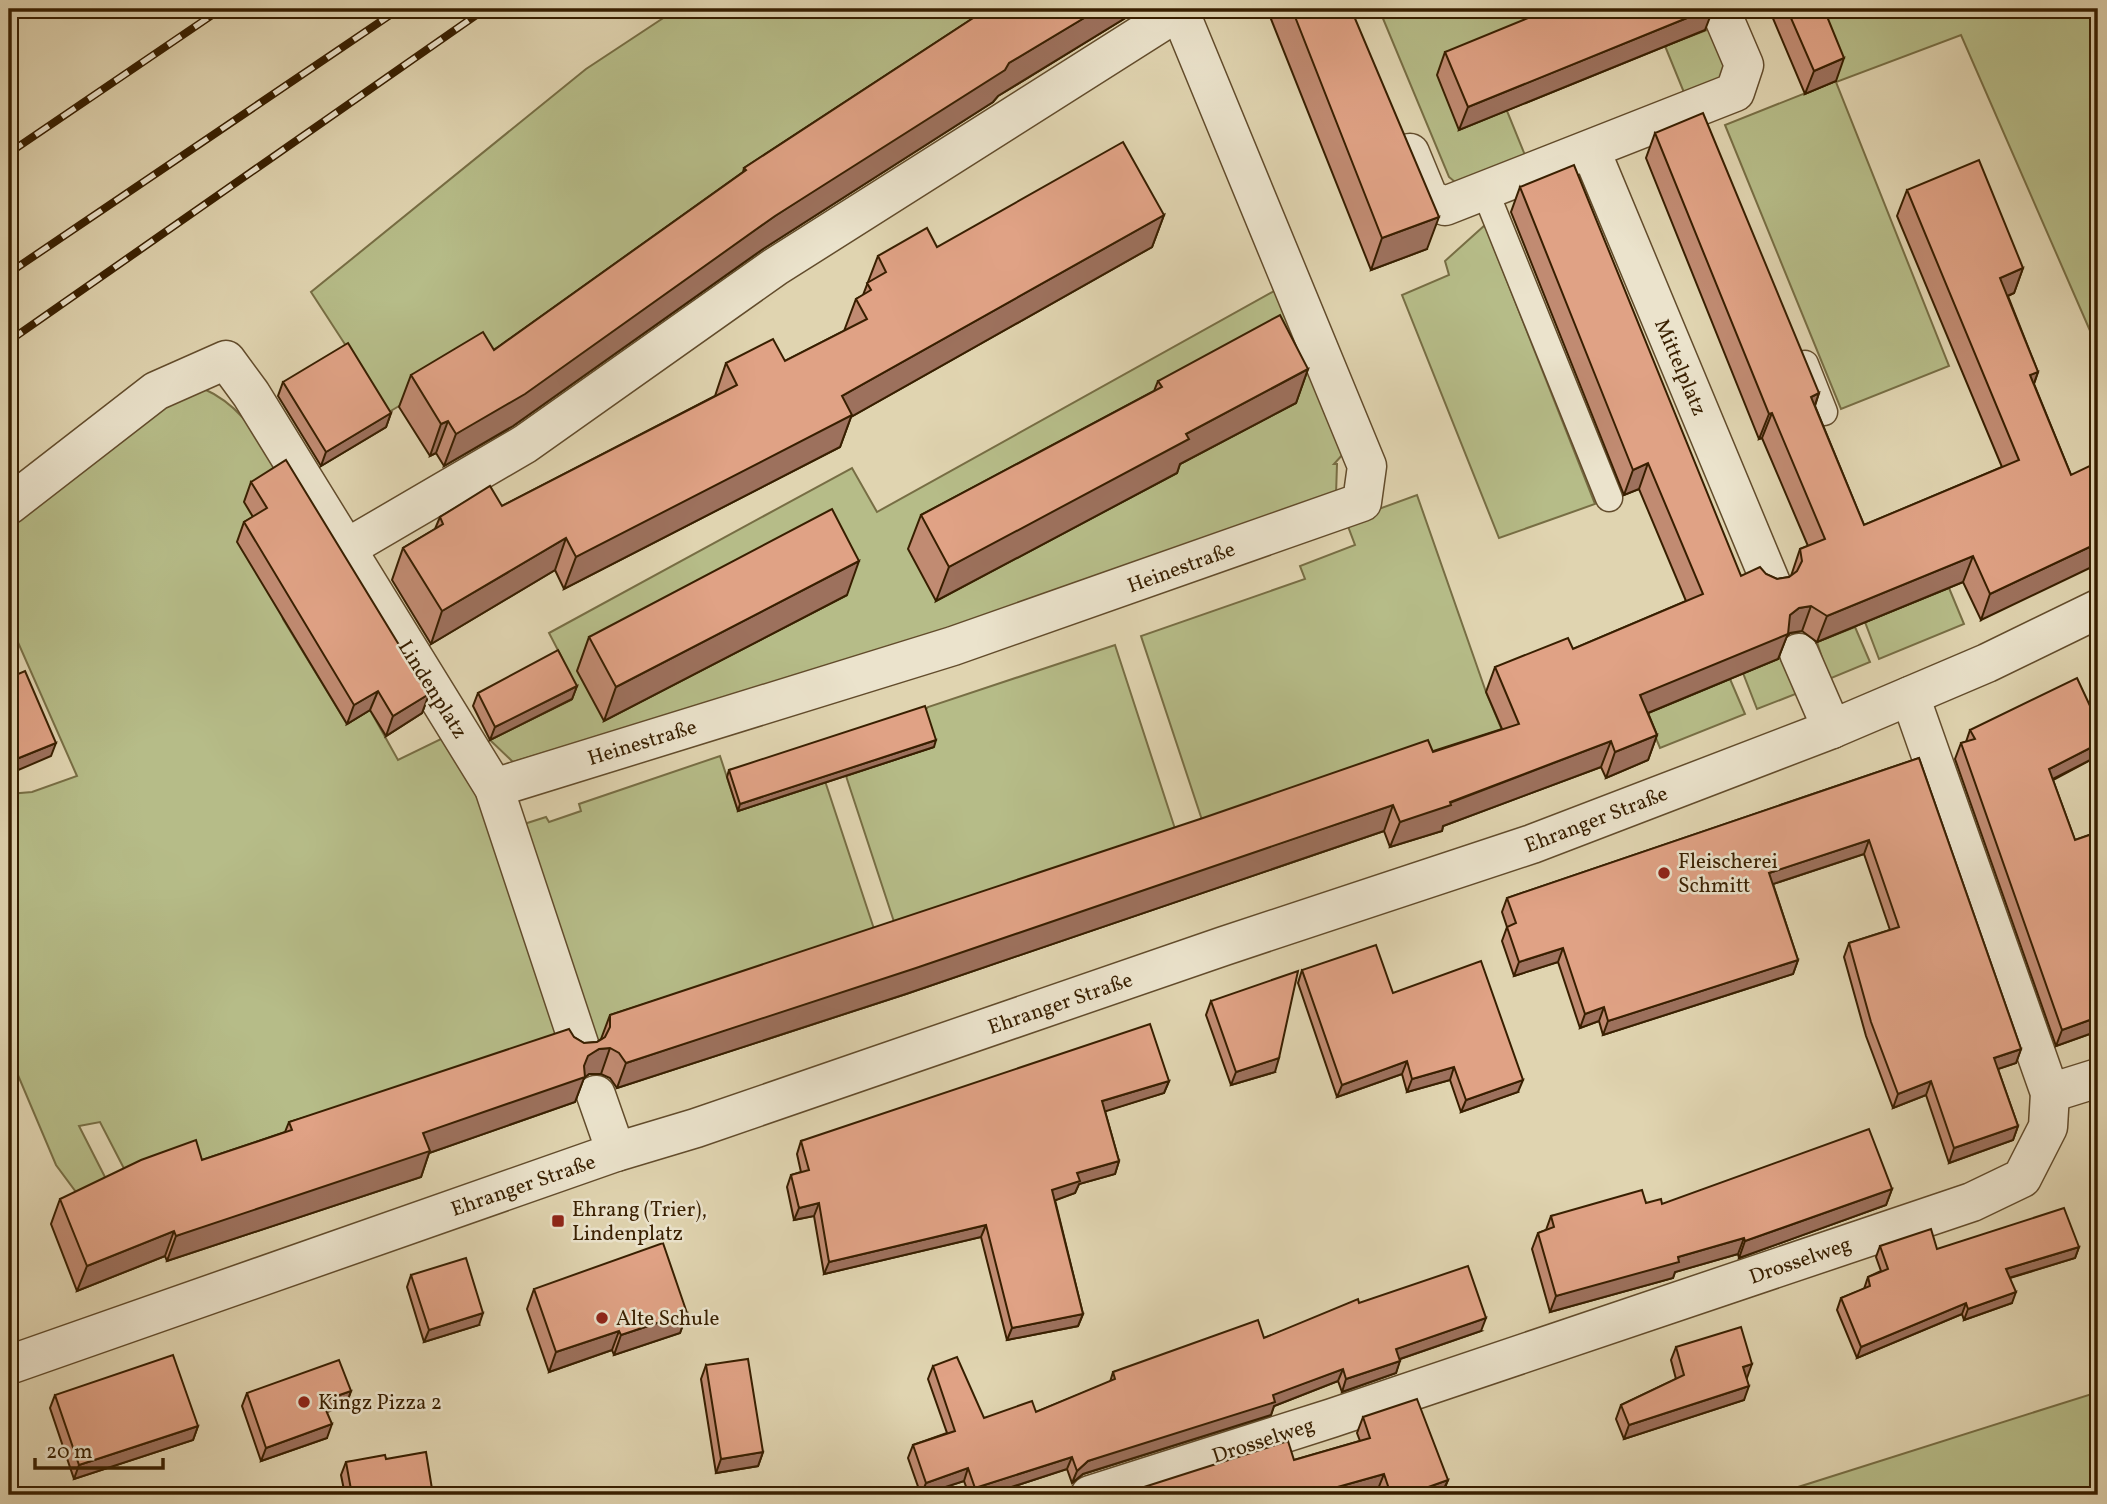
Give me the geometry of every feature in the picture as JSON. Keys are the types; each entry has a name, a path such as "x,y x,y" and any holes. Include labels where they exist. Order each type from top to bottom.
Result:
{"street":[{"name":"Heinestraße","path":"347,548 525,444 775,267 1181,9 1367,466 1362,502 953,646 494,788"},
{"path":"1397,123 1429,199 1445,206 1591,150 1703,120 1735,92 1744,65 1720,9"},
{"name":"Mittelplatz","path":"1591,150 1771,583"},
{"name":"Lindenplatz","path":"9,505 156,391 226,360 251,394 494,788 580,1047"},
{"name":"Ehranger Straße","path":"9,1365 616,1152 696,1128 1224,946 1532,844 1832,729 2098,609"},
{"path":"1799,653 1832,729"},
{"name":"Drosselweg","path":"1090,1495 1332,1418 1972,1202 2022,1178 2048,1127 2050,1093 1910,696"},
{"path":"2050,1093 2098,1079"},
{"path":"596,1095 616,1152"}],"lane":[{"path":"1485,191 1609,498"},
{"path":"1793,336 1824,412"}],"green space":[{"path":"677,9 1026,9 695,230 389,412 311,292 586,69"},
{"path":"1379,9 1598,9 1507,111 1527,160 1455,182 1449,177"},
{"path":"1805,9 2098,9 2098,349 1961,35 1836,82 1949,366 1841,409 1725,125 1836,81"},
{"path":"1712,28 1727,53 1721,81 1685,95 1665,46"},
{"path":"1485,225 1595,504 1499,538 1402,295 1449,275 1445,261"},
{"path":"1276,290 1344,453 1334,464 1337,464 1336,495 945,632 513,762 490,740 571,700 553,664 562,658 549,633 852,468 877,512"},
{"path":"202,388 240,414 283,477 260,528 283,619 347,724 370,710 398,760 445,737 487,813 566,1052 132,1184 100,1122 79,1126 107,1181 76,1192 56,1165 9,1054 9,794 32,792 77,776 9,622 9,523 183,392"},
{"path":"1417,495 1486,692 1510,749 1208,838 1141,636 1305,579 1300,566 1355,545 1346,521"},
{"path":"1949,588 1964,624 1879,659 1865,622"},
{"path":"1855,627 1870,662 1829,679 1817,642"},
{"path":"1115,645 1181,847 900,940 846,776 933,747 922,713 928,707"},
{"path":"1780,658 1798,693 1757,709 1743,673"},
{"path":"1730,679 1745,714 1660,748 1646,714"},
{"path":"720,756 738,811 825,781 880,947 594,1042 521,825 546,817 549,822 581,811 579,804"},
{"path":"2098,1392 2098,1495 1773,1495"}],"building":[{"path":"987,9 1099,9 1009,63 1005,70 775,216 525,394 456,434 448,421 441,424 411,375 483,332 494,350 746,170 744,168"},
{"path":"1292,9 1351,9 1439,217 1382,238"},
{"path":"1550,9 1709,9 1468,107 1445,52"},
{"path":"1787,9 1824,9 1844,58 1814,71"},
{"path":"1703,113 1819,393 1811,397 1864,525 2019,460 1907,190 1979,160 2023,268 2000,278 2038,372 2030,375 2071,475 2098,462 2098,543 1990,594 1973,556 1827,616 1811,606 1799,608 1790,615 1788,634 1640,695 1657,735 1615,752 1611,741 1450,802 1451,805 1400,822 1393,805 916,968 626,1063 619,1053 610,1048 599,1049 588,1056 584,1066 585,1077 423,1133 430,1151 176,1236 174,1231 87,1266 60,1199 141,1160 196,1140 202,1160 292,1130 289,1122 569,1029 574,1037 584,1043 597,1042 605,1037 610,1027 610,1015 1203,818 1428,740 1433,752 1519,724 1495,667 1568,638 1573,649 1703,594 1648,463 1633,470 1520,187 1574,165 1741,576 1760,567 1766,574 1777,579 1789,577 1797,571 1802,561 1800,549 1825,539 1772,413 1769,414 1655,133"},
{"path":"1123,142 1164,215 842,396 852,415 576,557 566,538 442,611 403,548 443,524 440,517 490,486 502,506 737,385 726,363 773,339 785,361 867,319 856,299 871,290 867,283 886,272 878,256 927,228 937,247"},
{"path":"1280,315 1308,369 1186,434 1189,439 949,567 921,515 1162,387 1158,381"},
{"path":"348,343 391,413 326,452 283,382"},
{"path":"286,460 429,694 393,716 378,691 354,705 244,522 267,508 251,482"},
{"path":"832,509 859,561 616,687 589,637"},
{"path":"558,650 577,686 495,727 478,693"},
{"path":"25,671 56,743 9,762 9,678"},
{"path":"2077,678 2098,723 2098,744 2049,769 2075,840 2098,832 2098,889 2094,890 2098,903 2098,1017 2062,1030 1961,743 1975,739 1970,730"},
{"path":"925,706 936,740 740,804 729,770"},
{"path":"1919,758 2021,1049 1994,1058 2018,1126 1954,1148 1931,1081 1898,1094 1871,1022 1849,943 1899,927 1869,840 1769,873 1798,960 1608,1021 1604,1007 1585,1014 1563,948 1519,962 1507,927 1516,923 1507,898"},
{"path":"1376,945 1393,993 1481,961 1523,1080 1466,1100 1454,1067 1412,1079 1407,1061 1342,1085 1302,970"},
{"path":"1298,971 1279,1058 1236,1072 1211,1001"},
{"path":"1150,1024 1169,1081 1102,1101 1119,1161 1077,1173 1080,1181 1052,1190 1083,1314 1012,1328 986,1225 829,1262 819,1203 799,1208 791,1175 809,1170 801,1141"},
{"path":"1869,1129 1892,1189 1745,1241 1744,1238 1678,1257 1679,1262 1556,1296 1538,1233 1554,1227 1551,1216 1642,1190 1646,1203 1661,1199 1662,1204"},
{"path":"2064,1208 2079,1247 2006,1269 2016,1292 1968,1309 1966,1303 1861,1347 1841,1298 1870,1286 1868,1277 1888,1269 1880,1246 1931,1229 1937,1249"},
{"name":"Alte Schule","path":"663,1243 687,1313 621,1335 619,1331 556,1352 534,1289"},
{"path":"466,1258 483,1313 429,1330 411,1275"},
{"path":"1468,1266 1486,1318 1396,1349 1400,1361 1346,1379 1343,1369 1273,1395 1275,1402 1088,1461 1077,1471 1072,1457 975,1488 968,1468 926,1483 913,1445 955,1431 933,1366 957,1357 984,1418 1032,1401 1036,1412 1115,1379 1113,1372 1258,1320 1264,1338 1358,1299 1359,1303"},
{"path":"1741,1327 1752,1364 1743,1367 1749,1386 1629,1425 1621,1405 1684,1375 1676,1347"},
{"path":"173,1355 198,1426 79,1465 55,1395"},
{"path":"748,1359 763,1452 721,1459 706,1365"},
{"path":"339,1360 351,1391 322,1401 332,1424 266,1448 247,1393"},
{"path":"1417,1399 1448,1480 1406,1495 1391,1495 1384,1474 1309,1495 1119,1495 1288,1441 1294,1460 1370,1438 1363,1417"},
{"path":"426,1452 433,1495 352,1495 346,1462 385,1455 386,1459"}],"railway":[{"path":"9,153 221,9"},
{"path":"9,273 399,9"},
{"path":"9,341 485,9"}],"place":[{"name":"Fleischerei Schmitt","path":"1664,873"},
{"name":"Ehrang (Trier), Lindenplatz","path":"558,1221"},
{"name":"Alte Schule","path":"602,1318"},
{"name":"Kingz Pizza 2","path":"304,1402"}]}
